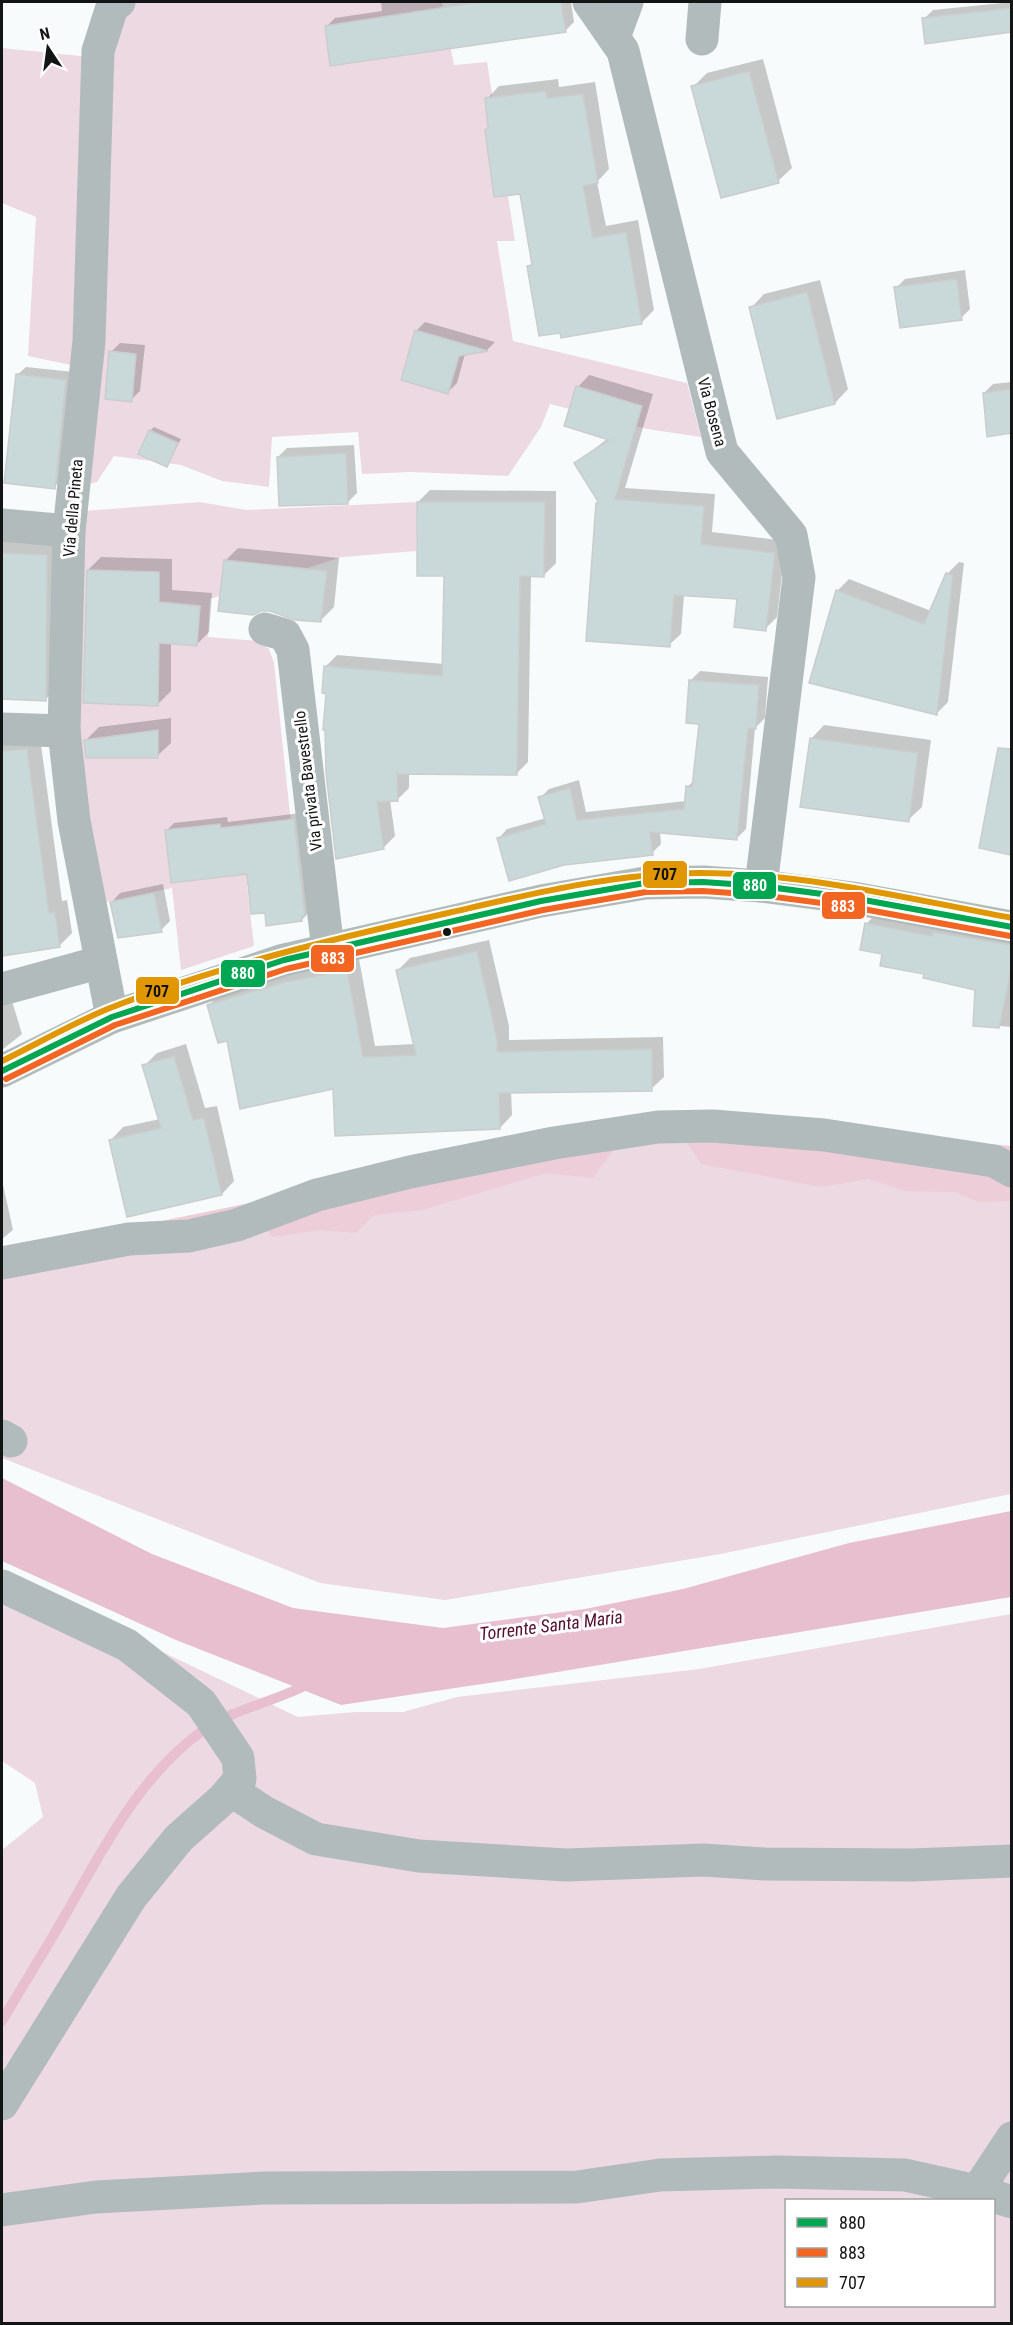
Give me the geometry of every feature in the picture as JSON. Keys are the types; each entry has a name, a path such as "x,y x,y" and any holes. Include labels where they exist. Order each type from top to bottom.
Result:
{"street":[{"name":"Via della Pineta","path":"112,1017 74,821 64,731 69,531 89,341 99,51 112,7 119,2"},
{"name":"Via Bosena","path":"589,2 623,51 722,452 791,535 799,577 761,886"},
{"path":"614,37 627,2"},
{"path":"702,39 705,2"},
{"path":"2,525 69,531"},
{"name":"Via privata Bavestrello","path":"265,629 285,635 292,650 328,950"},
{"path":"2,729 64,731"},
{"path":"2,1071 112,1017 284,960 541,901 645,883 703,882 761,886 853,898 1011,927"},
{"path":"2,989 101,963"},
{"path":"2,1263 129,1239 189,1236 237,1225 317,1195 410,1172 554,1143 658,1127 713,1126 824,1135 993,1161 1011,1171"},
{"path":"2,1586 127,1645 201,1703 238,1758 240,1779 179,1838 131,1897 2,2104"},
{"path":"231,1790 264,1812 316,1839 419,1856 566,1865 704,1860 765,1864 912,1865 1011,1861"},
{"path":"977,2191 1011,2138"},
{"path":"2,2210 96,2197 264,2188 577,2187 660,2175 778,2172 905,2175 977,2191 1011,2202"}],"shaded area":[{"path":"131,2 442,2 454,65 487,62 515,241 497,241 513,341 687,383 701,437 647,429 550,404 541,427 508,476 411,472 362,474 358,432 272,437 269,487 222,481 181,465 114,456 97,482 85,485 99,371 28,356 36,217 2,203 2,48 110,59"},
{"path":"200,502 246,510 417,502 416,551 342,557 210,599 208,637 258,641 269,649 274,663 297,880 247,885 254,946 181,970 172,888 97,904 76,758 84,511"},
{"path":"679,1115 1011,1146 1011,1201 979,1202 955,1192 905,1191 869,1179 821,1187 701,1164 683,1136 619,1143 593,1178 546,1173 422,1210 374,1215 356,1233 321,1230 272,1237 263,1221 142,1225"},
{"path":"650,1124 1011,1183 1011,1494 721,1554 445,1600 320,1583 2,1458 2,1257"},
{"path":"2,1575 298,1717 355,1712 403,1712 457,1697 699,1669 1011,1614 1011,2323 2,2323 2,1850 43,1817 35,1783 2,1761"}],"water":[{"name":"Torrente Santa Maria","path":"2,1478 152,1554 293,1608 443,1628 585,1609 683,1589 849,1543 1011,1511 1011,1597 509,1680 341,1705 176,1640 2,1561"}],"building":[{"path":"479,2 561,2 566,32 330,66 325,26"},
{"path":"1011,8 1011,32 925,44 922,18"},
{"path":"749,71 779,183 721,198 691,86"},
{"path":"546,91 547,98 583,94 598,183 583,186 593,238 626,232 642,324 561,338 560,333 539,336 527,266 532,265 520,194 494,197 485,130 488,128 485,98"},
{"path":"957,279 962,320 900,328 894,287"},
{"path":"807,292 835,404 777,419 749,307"},
{"path":"415,330 488,351 459,356 448,394 401,380"},
{"path":"109,351 136,354 132,402 105,399"},
{"path":"16,374 66,380 55,489 4,483"},
{"path":"576,386 642,406 615,499 704,506 701,544 775,553 766,631 734,627 737,599 674,595 670,647 586,641 596,503 599,503 574,463 609,440 564,426"},
{"path":"1011,389 1011,433 987,437 983,393"},
{"path":"149,430 178,443 167,467 138,454"},
{"path":"346,453 348,504 279,506 277,457"},
{"path":"417,502 545,502 544,577 520,576 517,775 397,774 398,801 377,802 384,849 336,859 326,773 325,730 323,730 326,694 322,693 324,666 442,676 444,576 417,576"},
{"path":"2,553 47,555 46,701 2,699"},
{"path":"224,560 327,571 321,622 295,620 270,611 261,611 253,615 218,611"},
{"path":"87,570 159,572 159,602 200,606 197,646 159,643 158,706 83,703"},
{"path":"946,573 953,575 937,715 809,683 836,590 924,624"},
{"path":"689,680 759,685 756,729 748,728 737,840 650,832 653,855 564,865 509,881 497,838 546,824 538,797 570,788 577,820 684,809 686,786 692,787 699,724 686,723"},
{"path":"158,730 158,758 86,758 84,740"},
{"path":"810,738 918,753 909,822 800,807"},
{"path":"998,748 1011,749 1011,855 979,848"},
{"path":"27,749 49,913 55,912 60,947 2,956 2,751"},
{"path":"294,819 305,916 302,917 302,921 266,926 265,913 251,914 247,874 171,883 165,830 220,824 221,828"},
{"path":"154,893 162,932 118,938 110,902"},
{"path":"865,923 932,936 933,932 1011,945 1011,971 999,1028 973,1026 975,990 923,978 924,974 880,966 882,954 860,950"},
{"path":"477,951 497,1039 497,1052 652,1049 652,1091 499,1093 500,1129 335,1136 333,1089 240,1109 227,1041 218,1043 207,1005 285,982 347,970 363,1057 416,1055 396,970"},
{"path":"174,1056 193,1120 204,1118 222,1195 127,1217 109,1140 161,1128 142,1065"}],"waterway":[{"path":"2,2021 125,1814 160,1769 180,1749 214,1723 310,1683"}],"transit line":[{"name":"707","path":"2,1061 110,1008 235,966 405,923 542,892 605,881 700,873 779,877 857,888 1012,918"},
{"name":"880","path":"2,1071 112,1017 284,960 541,901 645,883 703,882 761,886 853,898 1012,927"},
{"name":"883","path":"6,1079 115,1025 286,969 543,910 646,892 703,891 760,895 852,907 1010,936"}]}
